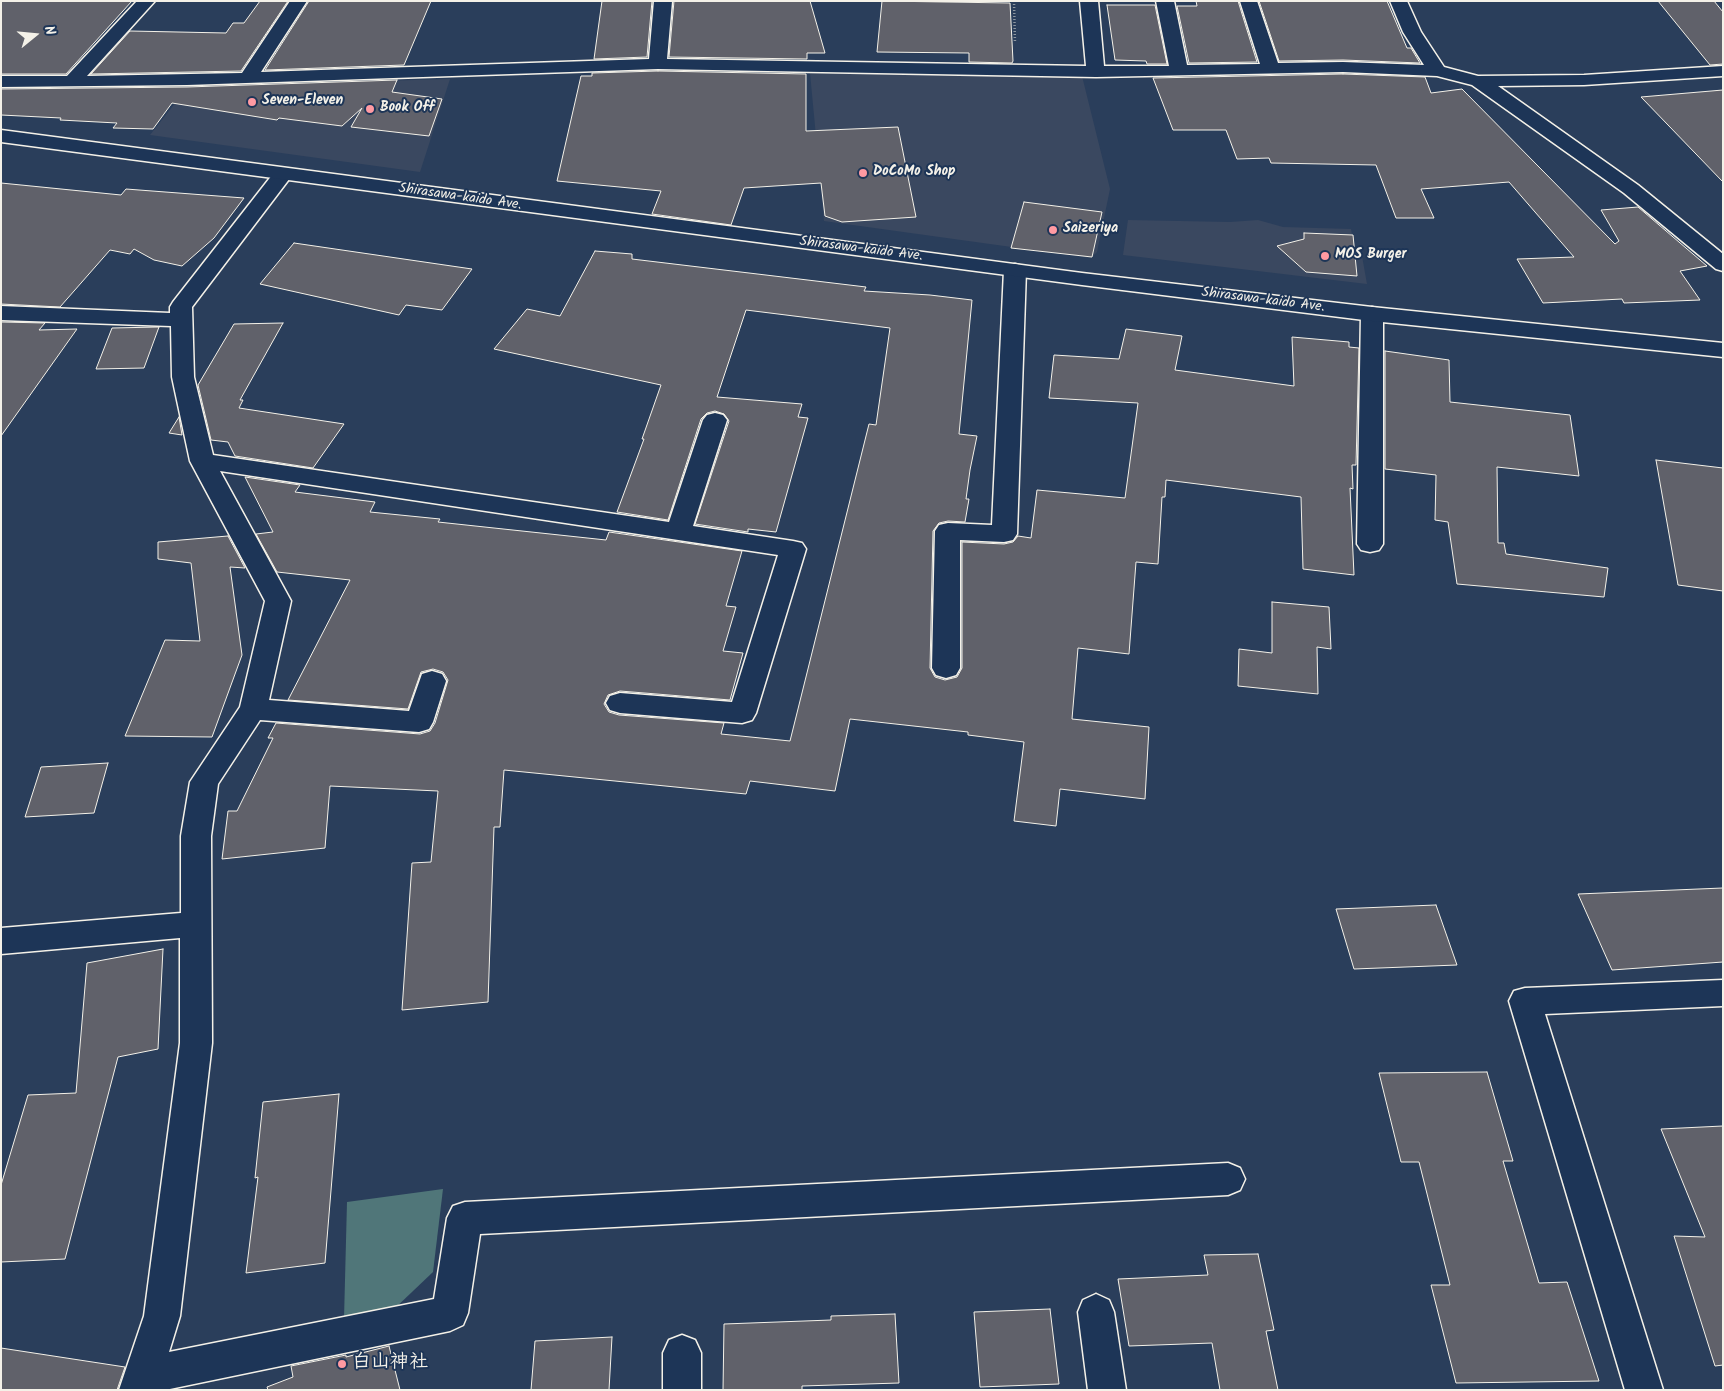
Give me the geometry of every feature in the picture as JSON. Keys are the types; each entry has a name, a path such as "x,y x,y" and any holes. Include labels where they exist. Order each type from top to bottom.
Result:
{"street":[{"path":"72,81 146,1"},
{"path":"248,78 299,1"},
{"path":"658,64 662,1"},
{"path":"1088,1 1096,72"},
{"path":"1166,1 1179,71"},
{"path":"1248,1 1271,69"},
{"path":"1398,1 1412,32 1437,71"},
{"path":"1,82 248,78 658,64 1096,72 1344,67 1437,71 1478,81 1584,80 1723,71"},
{"path":"1478,81 1630,189 1723,265"},
{"name":"Shirasawa-kaido Ave.","path":"1,136 1015,270 1372,314 1723,350"},
{"path":"140,1383 162,1316 196,1043 196,836 204,782 253,709 278,601 202,461 183,377 181,307 283,174"},
{"path":"946,668 948,531 1004,534 1015,270"},
{"path":"1,313 181,320"},
{"path":"1370,544 1372,314"},
{"path":"678,532 715,420"},
{"path":"202,461 793,549 742,713 620,703"},
{"path":"253,709 419,722 432,682"},
{"path":"1,941 196,924"},
{"path":"1644,1390 1525,1001 1723,993"},
{"path":"140,1383 450,1313 465,1218 1228,1179"},
{"path":"1096,1312 1107,1390"},
{"path":"682,1353 682,1390"}],"path":[{"path":"1014,1 1016,71"}],"shaded area":[{"path":"810,73 1082,76 1110,189 1097,252 1091,258 824,221"},
{"path":"450,79 420,172 150,135 191,83 269,84"},
{"path":"1128,220 1230,222 1258,220 1283,227 1351,229 1356,256 1362,256 1367,284 1123,255"}],"green space":[{"path":"443,1189 433,1272 392,1311 344,1319 347,1202"}],"building":[{"path":"1,1 132,1 66,74 1,74"},
{"path":"260,1 288,1 241,71 91,74 130,31 226,33 233,23 244,23"},
{"path":"309,1 431,1 404,65 265,70"},
{"path":"602,1 652,1 647,57 594,59"},
{"path":"674,1 810,1 825,53 807,53 807,59 669,57"},
{"path":"882,1 1010,3 1013,61 1012,63 969,62 969,53 877,52"},
{"path":"1196,1 1238,1 1257,62 1189,63 1177,6 1197,6"},
{"path":"1259,1 1387,1 1407,48 1411,48 1420,63 1343,60 1279,61"},
{"path":"1658,1 1714,1 1723,12 1723,64 1710,65"},
{"path":"1107,5 1155,5 1167,64 1147,64 1146,61 1115,60"},
{"path":"658,71 806,74 806,131 898,127 916,217 842,222 825,216 821,183 744,188 731,225 652,214 661,191 557,181 581,76 592,76 592,73"},
{"path":"1343,74 1425,77 1431,93 1462,89 1615,244 1619,241 1601,210 1638,207 1707,266 1680,271 1700,300 1624,303 1622,299 1543,303 1517,259 1574,257 1509,182 1421,189 1434,218 1396,218 1376,165 1271,163 1269,158 1237,159 1226,130 1173,130 1153,78"},
{"path":"397,80 392,92 442,99 429,136 351,127 362,108 342,126 279,118 277,120 172,103 153,129 113,128 117,123 1,115 1,89 187,87"},
{"path":"1723,90 1723,182 1641,97"},
{"path":"1,183 121,195 126,189 244,198 214,238 182,266 154,260 134,249 130,254 110,250 60,307 1,304"},
{"name":"Saizeriya","path":"1024,202 1102,212 1092,257 1011,248"},
{"name":"MOS Burger","path":"1304,233 1353,235 1357,276 1306,272 1277,246 1304,239"},
{"path":"294,243 472,269 442,310 406,305 399,315 260,284"},
{"path":"595,251 632,254 632,259 866,287 864,291 972,300 959,434 977,436 970,470 966,499 969,499 965,522 948,521 939,523 933,531 930,668 935,677 945,680 957,677 962,668 962,542 1004,544 1013,542 1018,536 1031,538 1037,490 1125,498 1138,403 1049,398 1054,355 1119,359 1126,329 1182,336 1175,370 1294,386 1292,337 1349,342 1349,347 1359,348 1356,465 1352,465 1353,489 1350,488 1354,575 1303,569 1301,497 1166,480 1165,497 1162,497 1158,564 1136,562 1129,654 1078,648 1072,719 1149,727 1145,799 1060,789 1056,826 1014,821 1024,742 968,735 968,732 850,719 835,791 750,781 746,794 504,770 500,827 494,827 488,1002 402,1010 412,863 431,862 438,791 330,786 325,848 222,859 228,811 237,811 273,738 268,738 276,723 420,734 430,731 435,723 448,680 443,672 433,669 421,672 408,709 288,700 350,580 277,572 256,534 273,532 245,477 300,485 295,492 375,502 370,512 440,519 438,522 606,540 609,532 742,551 726,606 736,607 723,651 743,653 730,700 620,691 608,695 604,704 609,712 619,715 724,723 721,734 790,741 869,424 876,425 890,328 746,310 717,397 802,404 798,417 808,418 776,532 748,529 748,532 695,524 729,421 724,414 715,411 707,413 701,419 668,520 617,512 644,439 642,439 661,385 494,349 527,309 560,316"},
{"path":"1,322 45,323 39,330 77,329 1,436"},
{"path":"283,323 240,400 243,400 239,408 344,424 313,468 235,456 228,442 211,440 198,385 234,324"},
{"path":"159,327 144,368 96,369 112,328"},
{"path":"1385,351 1449,360 1450,402 1570,415 1579,476 1497,467 1498,543 1504,543 1506,554 1608,568 1604,597 1457,584 1448,522 1435,520 1436,475 1385,469"},
{"path":"179,417 182,435 169,433"},
{"path":"1656,460 1723,468 1723,591 1678,585"},
{"path":"228,536 245,568 230,567 242,655 212,737 125,736 165,640 200,641 191,563 158,559 158,542"},
{"path":"1272,602 1329,607 1331,649 1317,647 1318,694 1238,686 1239,649 1272,653"},
{"path":"108,763 94,813 25,817 41,767"},
{"path":"1723,888 1723,962 1612,970 1578,894"},
{"path":"1436,905 1457,965 1354,969 1336,909"},
{"path":"163,949 158,1049 118,1057 65,1259 1,1262 1,1185 28,1095 76,1093 87,963"},
{"path":"1487,1072 1513,1161 1503,1161 1539,1283 1567,1282 1599,1381 1456,1383 1431,1285 1450,1285 1419,1162 1401,1162 1379,1073"},
{"path":"339,1094 325,1263 246,1273 258,1177 255,1178 263,1102"},
{"path":"1723,1126 1723,1365 1715,1366 1674,1236 1705,1237 1661,1129"},
{"path":"1258,1254 1274,1330 1266,1331 1278,1390 1220,1390 1212,1343 1129,1346 1118,1279 1208,1275 1204,1255"},
{"path":"1050,1309 1059,1384 980,1387 974,1312"},
{"path":"895,1314 899,1383 802,1386 802,1390 723,1390 724,1324 831,1320 831,1316"},
{"path":"612,1337 609,1390 531,1390 535,1341"},
{"name":"白山神社","path":"389,1346 400,1390 268,1390 267,1387 293,1377 291,1366 346,1355 346,1357"},
{"path":"1,1348 125,1367 117,1390 1,1390"}],"place":[{"name":"Seven-Eleven","path":"252,102"},
{"name":"Book Off","path":"370,109"},
{"name":"DoCoMo Shop","path":"863,173"},
{"name":"Saizeriya","path":"1053,230"},
{"name":"MOS Burger","path":"1325,256"},
{"name":"白山神社","path":"342,1364"}]}
